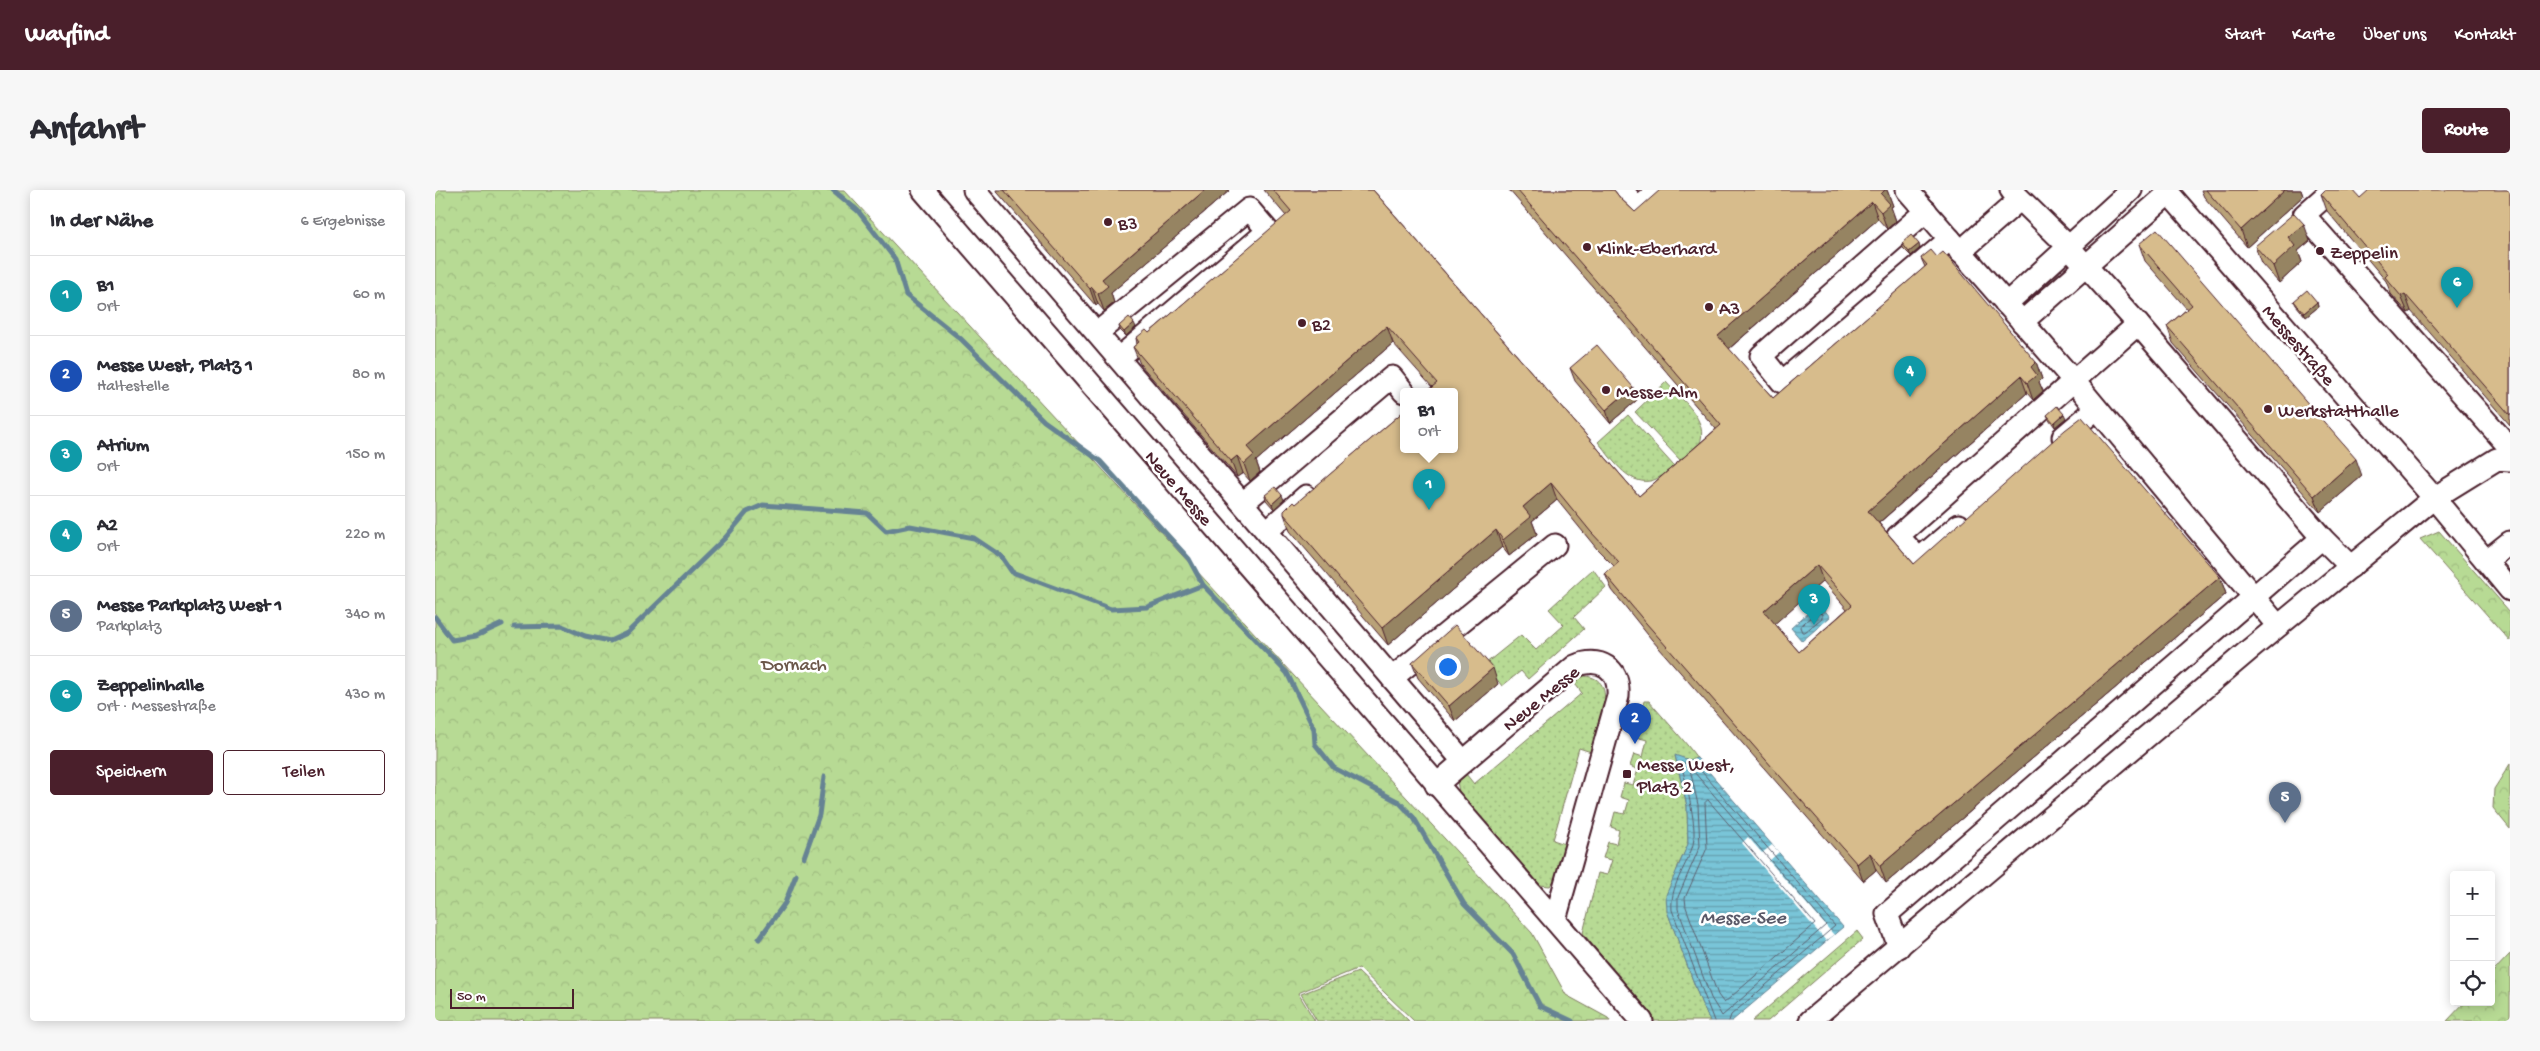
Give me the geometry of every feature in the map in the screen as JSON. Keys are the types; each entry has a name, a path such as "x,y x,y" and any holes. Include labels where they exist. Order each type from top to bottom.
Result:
{"street":[{"name":"Neue Messe","path":"923,190 1642,1021"},
{"path":"1621,190 1637,208 1659,190"},
{"path":"1907,190 2074,381 2278,626"},
{"path":"2006,304 2131,190"},
{"path":"2332,190 2304,215 2510,448"},
{"path":"976,191 1463,761"},
{"path":"2022,322 2168,192"},
{"name":"Messestraße","path":"2168,192 2433,498 2510,590"},
{"path":"1926,211 1761,356 1782,382 2015,195 2068,246 2138,324 2322,538 2351,567"},
{"path":"1097,332 1249,209 1268,231 1119,358"},
{"path":"1978,509 1919,559 1898,536 2138,324"},
{"path":"1243,504 1391,377 1401,388"},
{"path":"2045,453 2096,409"},
{"path":"1810,1021 2278,626 2433,498 2497,459 2510,460"},
{"path":"1267,531 1324,480"},
{"path":"1899,947 1887,914 2254,599 2322,538"},
{"path":"2486,561 2510,542"},
{"path":"1392,678 1555,545"},
{"name":"Neue Messe","path":"1436,785 1575,666 1587,661 1597,662 1615,674 1619,686 1618,696 1555,920"}],"green space":[{"name":"Dornach","path":"435,190 844,190 1532,933 1566,995 1608,1018 1610,1021 1414,1021 1359,968 1298,993 1315,1021 524,1021 523,1018 514,1021 435,1021"},
{"path":"1666,382 1686,403 1698,419 1701,427 1702,436 1699,445 1681,461 1635,412"},
{"path":"1628,415 1674,466 1653,480 1642,481 1634,479 1620,469 1598,442"},
{"path":"2439,531 2510,612 2510,641 2420,539"},
{"path":"1593,569 1606,587 1574,617 1584,629 1528,679 1521,671 1502,686 1485,664 1521,635 1536,650 1564,625 1549,609"},
{"path":"1584,676 1595,679 1602,685 1604,706 1591,752 1579,748 1553,840 1565,844 1555,879 1550,886 1540,885 1459,792 1457,781 1466,774 1474,784 1582,693 1572,680"},
{"path":"1644,701 1649,701 1697,758 1690,760 1675,756 1687,806 1688,845 1678,866 1667,911 1710,1021 1653,1021 1583,933 1598,873 1607,875 1612,860 1603,858 1608,842 1616,844 1619,830 1611,827 1615,812 1625,814 1629,800 1620,797 1624,783 1633,785 1638,770 1630,766 1634,754 1643,757 1647,740 1636,737"},
{"path":"2510,764 2510,829 2493,808 2494,789"},
{"path":"1857,931 1863,939 1768,1021 1752,1021"},
{"path":"2510,954 2510,1021 2447,1021 2461,1006 2495,1006 2495,970"},
{"path":"1358,972 1409,1021 1317,1021 1301,994"}],"water":[{"path":"1819,603 1830,617 1802,641 1791,628"},
{"name":"Messe-See","path":"1675,755 1689,760 1697,758 1843,927 1732,1021 1710,1021 1667,911 1666,895 1688,844 1687,806"}],"pier":[{"path":"1748,837 1762,853 1772,845 1779,852 1769,861 1834,935 1826,941 1742,843"}],"building":[{"name":"B3","path":"1004,190 1205,190 1102,279 1108,286 1098,294 1092,287 1090,289"},
{"path":"1273,190 1373,190 1639,496 1721,425 1517,190 1614,190 1635,212 1660,190 1885,190 1881,194 1890,204 1881,212 1872,202 1718,336 1773,398 1927,265 1921,258 1931,250 1937,257 1943,252 1953,263 2036,362 2031,367 2037,375 2027,383 2021,376 1868,511 1914,564 2082,417 2220,577 1880,866 1870,853 1857,864 1605,574 1619,562 1591,532 1551,483 1523,507 1531,517 1503,540 1496,530 1382,628 1284,514 1284,511 1293,502 1295,504 1400,414 1400,453 1458,453 1458,388 1431,388 1437,383 1387,326 1247,447 1254,455 1244,464 1237,456 1231,461 1133,347 1139,342 1136,338 1146,330 1149,333 1291,211","holes":["1817,565 1852,605 1799,652 1764,611"]},
{"path":"2206,190 2285,190 2241,230"},
{"path":"2325,190 2353,190 2360,198 2369,190 2510,190 2510,415 2405,294 2401,296 2385,277 2388,274 2321,194"},
{"path":"2294,213 2304,224 2288,237 2295,246 2273,266 2255,246"},
{"name":"Werkstatthalle","path":"2157,229 2356,459 2314,496 2167,326 2192,305 2139,244"},
{"path":"1911,235 1919,244 1909,252 1902,243"},
{"path":"2307,290 2317,302 2304,313 2294,301"},
{"path":"1129,317 1134,323 1124,332 1119,326"},
{"name":"Messe-Alm","path":"1597,345 1633,387 1606,410 1570,368"},
{"path":"2057,406 2064,414 2054,423 2047,415"},
{"path":"1275,487 1282,495 1272,504 1265,495"},
{"path":"1455,625 1493,668 1449,706 1412,663"}],"waterway":[{"path":"833,190 858,211 895,259 906,295 961,339 1044,421 1100,461 1189,559 1203,585 1287,673 1314,729 1315,744 1334,768 1399,802 1414,818 1464,904 1513,954 1540,1006 1572,1021"},
{"path":"514,627 562,626 585,636 610,641 627,633 725,538 747,512 763,505 867,513 886,531 910,526 974,538 1001,556 1012,572 1111,609 1147,607 1203,585"},
{"path":"435,617 452,640 476,636 502,624"},
{"path":"804,857 819,815 824,777"},
{"path":"759,939 785,903 796,875"}],"place":[{"name":"B3","path":"1108,222"},
{"name":"Klink-Eberhard","path":"1587,247"},
{"name":"Zeppelin","path":"2320,251"},
{"name":"A3","path":"1709,307"},
{"name":"Zeppelinhalle","path":"2457,308"},
{"name":"B2","path":"1302,323"},
{"name":"Messe-Alm","path":"1606,390"},
{"name":"A2","path":"1910,397"},
{"name":"Werkstatthalle","path":"2268,409"},
{"name":"B1","path":"1429,510"},
{"name":"Atrium","path":"1814,625"},
{"name":"Messe West, Platz 1","path":"1635,744"},
{"name":"Messe West, Platz 2","path":"1627,774"},
{"name":"Messe Parkplatz West 1","path":"2285,823"}]}
